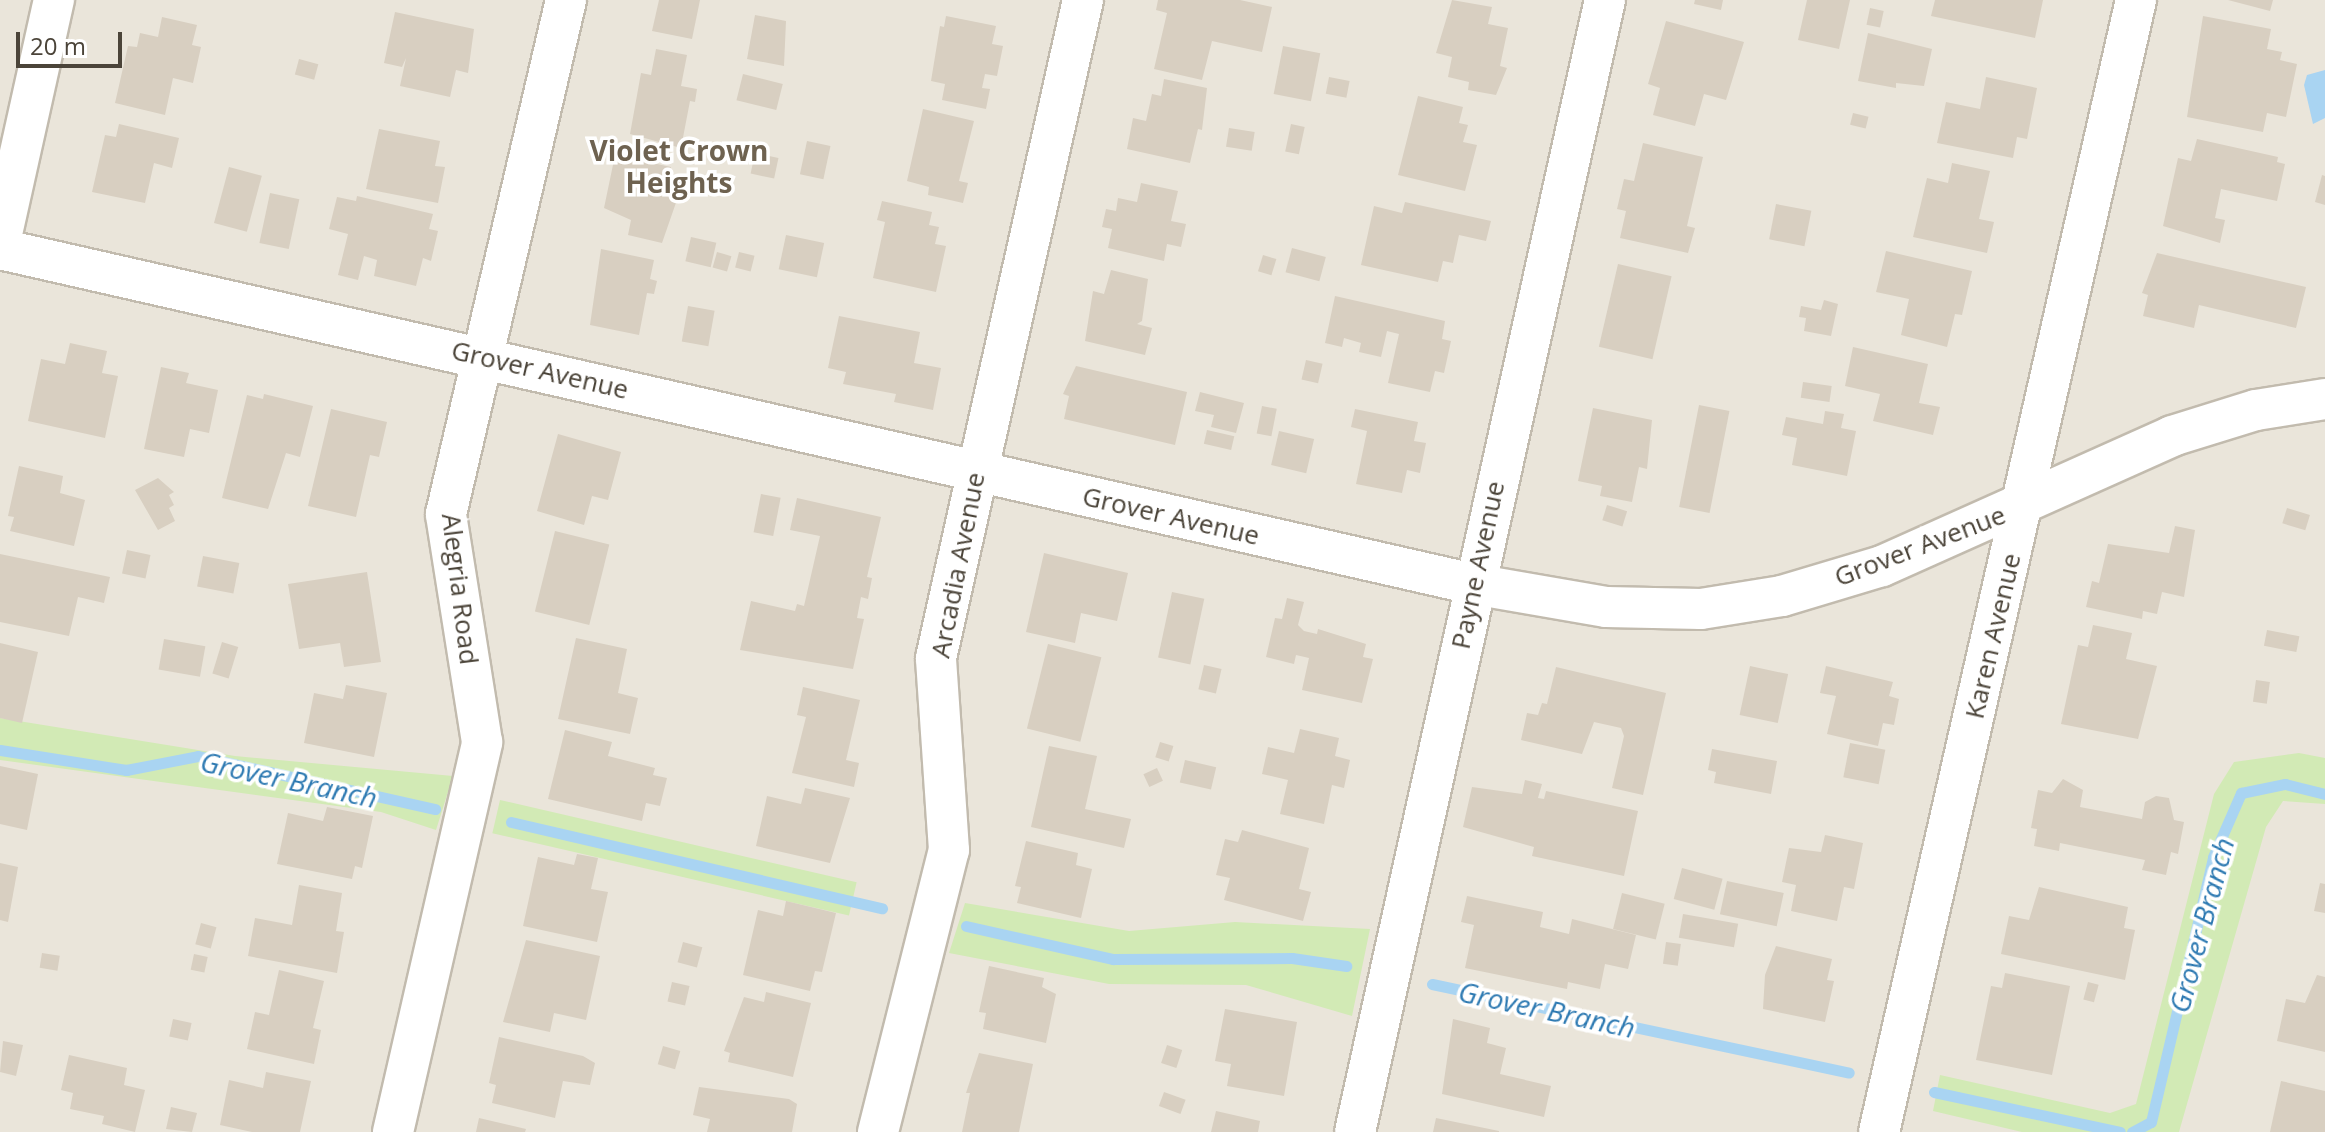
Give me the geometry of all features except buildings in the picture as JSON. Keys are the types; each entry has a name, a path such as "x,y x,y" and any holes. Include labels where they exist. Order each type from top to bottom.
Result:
{"street":[{"path":"0,246 54,0"},
{"name":"Alegria Road","path":"393,1132 482,742 446,514 566,0"},
{"name":"Arcadia Avenue","path":"878,1132 949,850 936,658 1083,0"},
{"name":"Payne Avenue","path":"1355,1132 1473,584 1605,0"},
{"name":"Karen Avenue","path":"1879,1132 2136,0"},
{"name":"Grover Avenue","path":"0,246 1473,584 1606,607 1701,609 1782,596 1882,566 2172,436 2256,410 2325,399"}],"shaded area":[{"path":"0,0 2325,0 2325,1132 0,1132"}],"green space":[{"path":"0,718 235,756 453,776 436,830 381,812 0,760"},
{"path":"2299,753 2325,758 2325,804 2283,801 2266,827 2179,1132 2022,1132 1933,1111 1940,1075 2110,1113 2136,1104 2214,794 2234,762"},
{"path":"500,800 857,882 849,915 492,833"},
{"path":"965,903 1129,931 1235,922 1370,929 1352,1016 1246,985 1109,984 949,953"}],"water":[{"path":"2325,70 2325,118 2313,124 2304,85 2307,75"}],"waterway":[{"name":"Grover Branch","path":"0,750 126,770 198,756 435,809"},
{"name":"Grover Branch","path":"2132,1132 2151,1122 2213,857 2241,793 2285,784 2325,794"},
{"name":"Grover Branch","path":"511,822 882,908"},
{"name":"Grover Branch","path":"966,926 1113,959 1292,958 1346,966"},
{"name":"Grover Branch","path":"1432,984 1849,1073"},
{"name":"Grover Branch","path":"1934,1092 2120,1132"}],"district":[{"name":"Violet Crown Heights","path":"679,166"}]}
